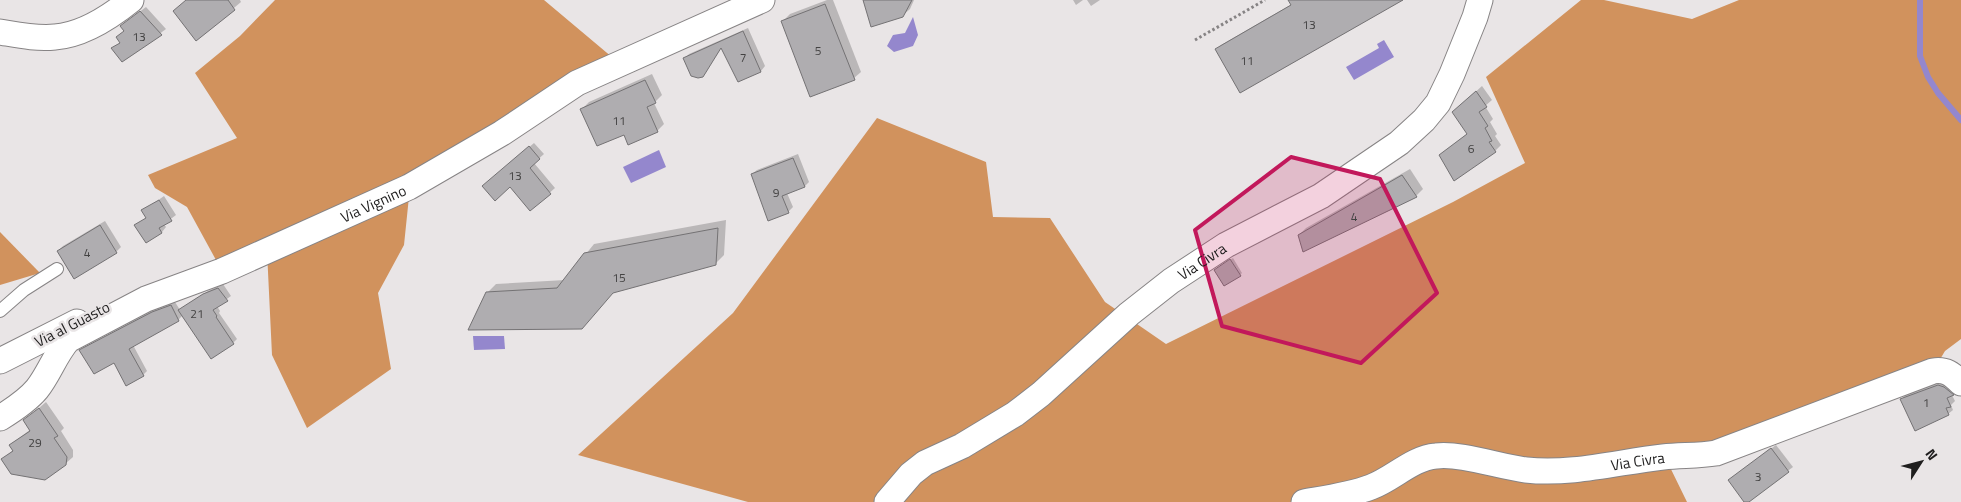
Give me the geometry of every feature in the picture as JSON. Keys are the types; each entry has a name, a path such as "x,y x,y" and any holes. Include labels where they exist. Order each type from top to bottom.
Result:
{"street":[{"path":"0,32 45,38 68,35 108,17 131,0"},
{"name":"Via Vignino","path":"0,418 28,398 37,389 68,340 146,299 222,271 410,187 502,133 577,83 762,0"},
{"name":"Via Civra","path":"887,502 910,474 1015,414 1041,394 1129,314 1171,281 1226,245 1321,196 1399,143 1424,120 1438,103 1459,58 1480,0"},
{"name":"Via al Guasto","path":"0,361 121,299 130,296 146,299"},
{"name":"Via Civra","path":"1304,502 1346,495 1371,487 1416,462 1434,456 1460,458 1527,470 1554,470 1597,467 1665,457 1716,453 1933,371 1942,370 1950,372 1961,383"}],"lane":[{"path":"0,311 24,290 57,269"}],"path":[{"path":"1195,40 1265,0"}],"highlighted area":[{"path":"1291,157 1380,179 1437,293 1361,363 1222,326 1195,230"}],"shaded area":[{"path":"275,0 544,0 619,63 410,187 404,245 378,293 391,369 307,428 272,355 267,251 222,271 187,207 155,188 148,175 237,138 195,73 240,36"},
{"path":"1581,0 1604,0 1692,19 1739,0 1961,0 1961,339 1945,351 1933,371 1665,457 1687,502 748,502 578,455 733,313 877,118 986,162 993,217 1050,218 1105,302 1166,344 1453,202 1525,163 1486,77"},
{"path":"913,17 918,35 913,46 894,52 887,46 893,35 905,33"},
{"path":"1384,40 1394,57 1354,80 1346,67 1379,48 1377,44"},
{"path":"659,150 666,167 631,183 623,167"},
{"path":"0,232 40,273 0,285"},
{"path":"473,336 504,336 505,349 474,350"}],"building":[{"path":"186,0 228,0 235,10 196,41 173,11"},
{"path":"863,0 912,0 903,17 871,27"},
{"path":"1288,0 1403,0 1240,93 1215,49 1291,5"},
{"path":"825,4 855,80 810,97 781,21"},
{"path":"140,11 162,35 122,62 111,48 120,43 116,37 124,31 120,26"},
{"path":"743,31 761,72 738,82 721,48 703,77 691,76 683,58"},
{"path":"645,80 656,103 647,107 658,132 628,145 624,135 597,146 580,109"},
{"path":"1476,91 1487,107 1479,112 1488,126 1485,128 1492,141 1489,142 1496,152 1454,181 1439,155 1467,134 1452,112"},
{"path":"529,146 540,159 530,168 551,194 530,211 510,187 495,201 482,186"},
{"path":"793,158 805,187 782,196 789,213 768,221 751,174"},
{"path":"1402,175 1417,197 1303,252 1298,235"},
{"path":"159,200 172,221 159,228 162,233 146,243 134,225 146,218 141,210"},
{"path":"100,225 117,253 74,279 57,251"},
{"path":"718,228 716,265 613,293 582,329 468,330 486,292 557,288 584,253"},
{"path":"1230,259 1241,276 1224,286 1214,270"},
{"path":"218,288 228,301 213,310 234,344 211,359 178,310 203,294"},
{"path":"171,305 179,321 129,349 144,376 126,386 114,363 94,374 79,350 152,312"},
{"path":"1938,385 1954,395 1947,398 1951,407 1946,408 1949,415 1915,431 1900,399"},
{"path":"39,408 58,436 54,438 67,457 66,465 45,480 11,474 1,459 13,451 9,445 30,431 23,420"},
{"path":"1771,448 1789,472 1749,502 1744,502 1728,480"}],"waterway":[{"path":"1920,0 1920,56 1928,77 1938,93 1961,120"}]}
